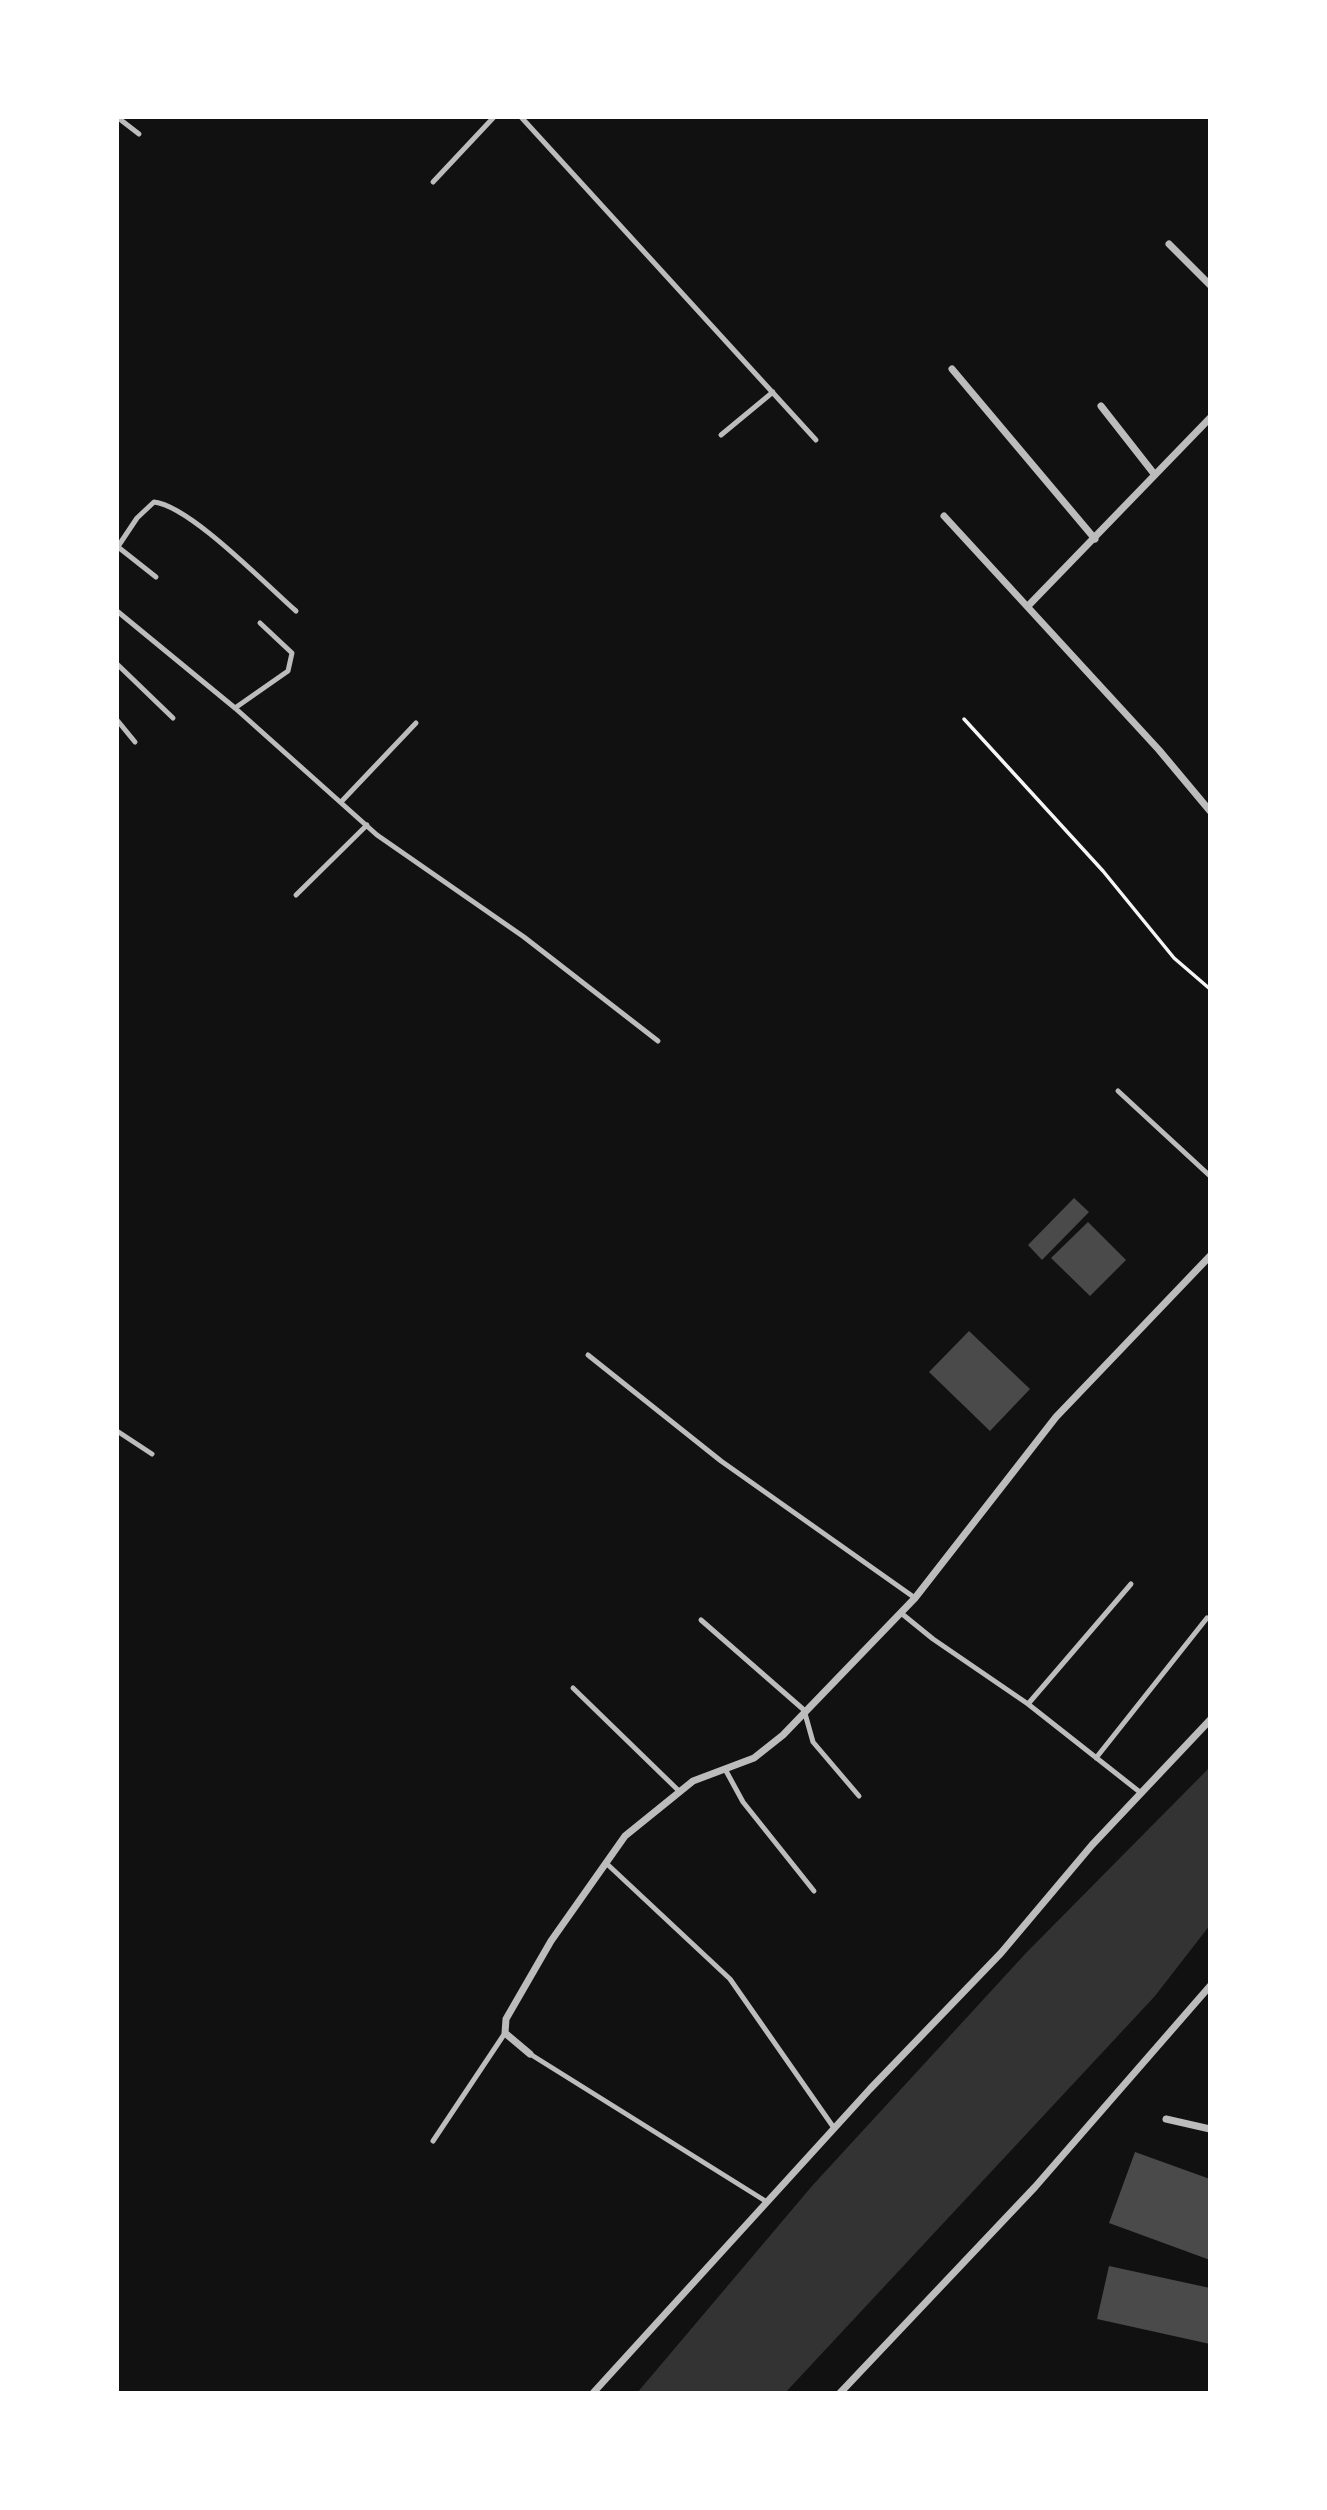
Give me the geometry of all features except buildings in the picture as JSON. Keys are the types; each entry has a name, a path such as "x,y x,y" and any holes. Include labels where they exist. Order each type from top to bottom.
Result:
{"street":[{"path":"1169,244 1210,285"},
{"path":"952,369 1095,539"},
{"path":"1101,407 1155,475"},
{"path":"1028,606 1210,418"},
{"path":"944,516 1028,606 1210,811"},
{"path":"530,2054 505,2033 506,2019 551,1941 625,1836 693,1781 754,1758 783,1735 804,1710 915,1598 1056,1417 1208,1261"},
{"path":"593,2393 834,2128 1001,1953 1092,1844 1210,1720"},
{"path":"840,2393 1035,2187 1210,1986"},
{"path":"1166,2119 1210,2129"}],"lane":[{"path":"117,117 139,134"},
{"path":"433,182 494,117"},
{"path":"521,117 816,440"},
{"path":"721,435 773,392"},
{"path":"156,577 118,547 137,518 154,502 166,504 205,531 296,611"},
{"path":"117,611 235,708 367,825 524,937 658,1041"},
{"path":"235,708 288,671 292,653 260,623"},
{"path":"117,664 173,718"},
{"path":"117,720 135,742"},
{"path":"341,802 416,723"},
{"path":"296,895 367,825"},
{"path":"1118,1091 1210,1176"},
{"path":"588,1355 721,1461 915,1598"},
{"path":"117,1431 152,1454"},
{"path":"1028,1704 1131,1584"},
{"path":"901,1613 933,1639 1028,1704 1141,1793"},
{"path":"1096,1758 1208,1618"},
{"path":"701,1620 804,1710 813,1742 859,1796"},
{"path":"573,1688 680,1791"},
{"path":"725,1769 743,1801 814,1891"},
{"path":"606,1863 730,1979 834,2128"},
{"path":"433,2141 505,2033"},
{"path":"530,2054 766,2202"}],"path":[{"path":"964,719 1103,871 1174,958 1210,989"}],"shaded area":[{"path":"1210,1767 1210,1925 1155,1996 785,2393 637,2393 812,2186 1026,1953"}]}
